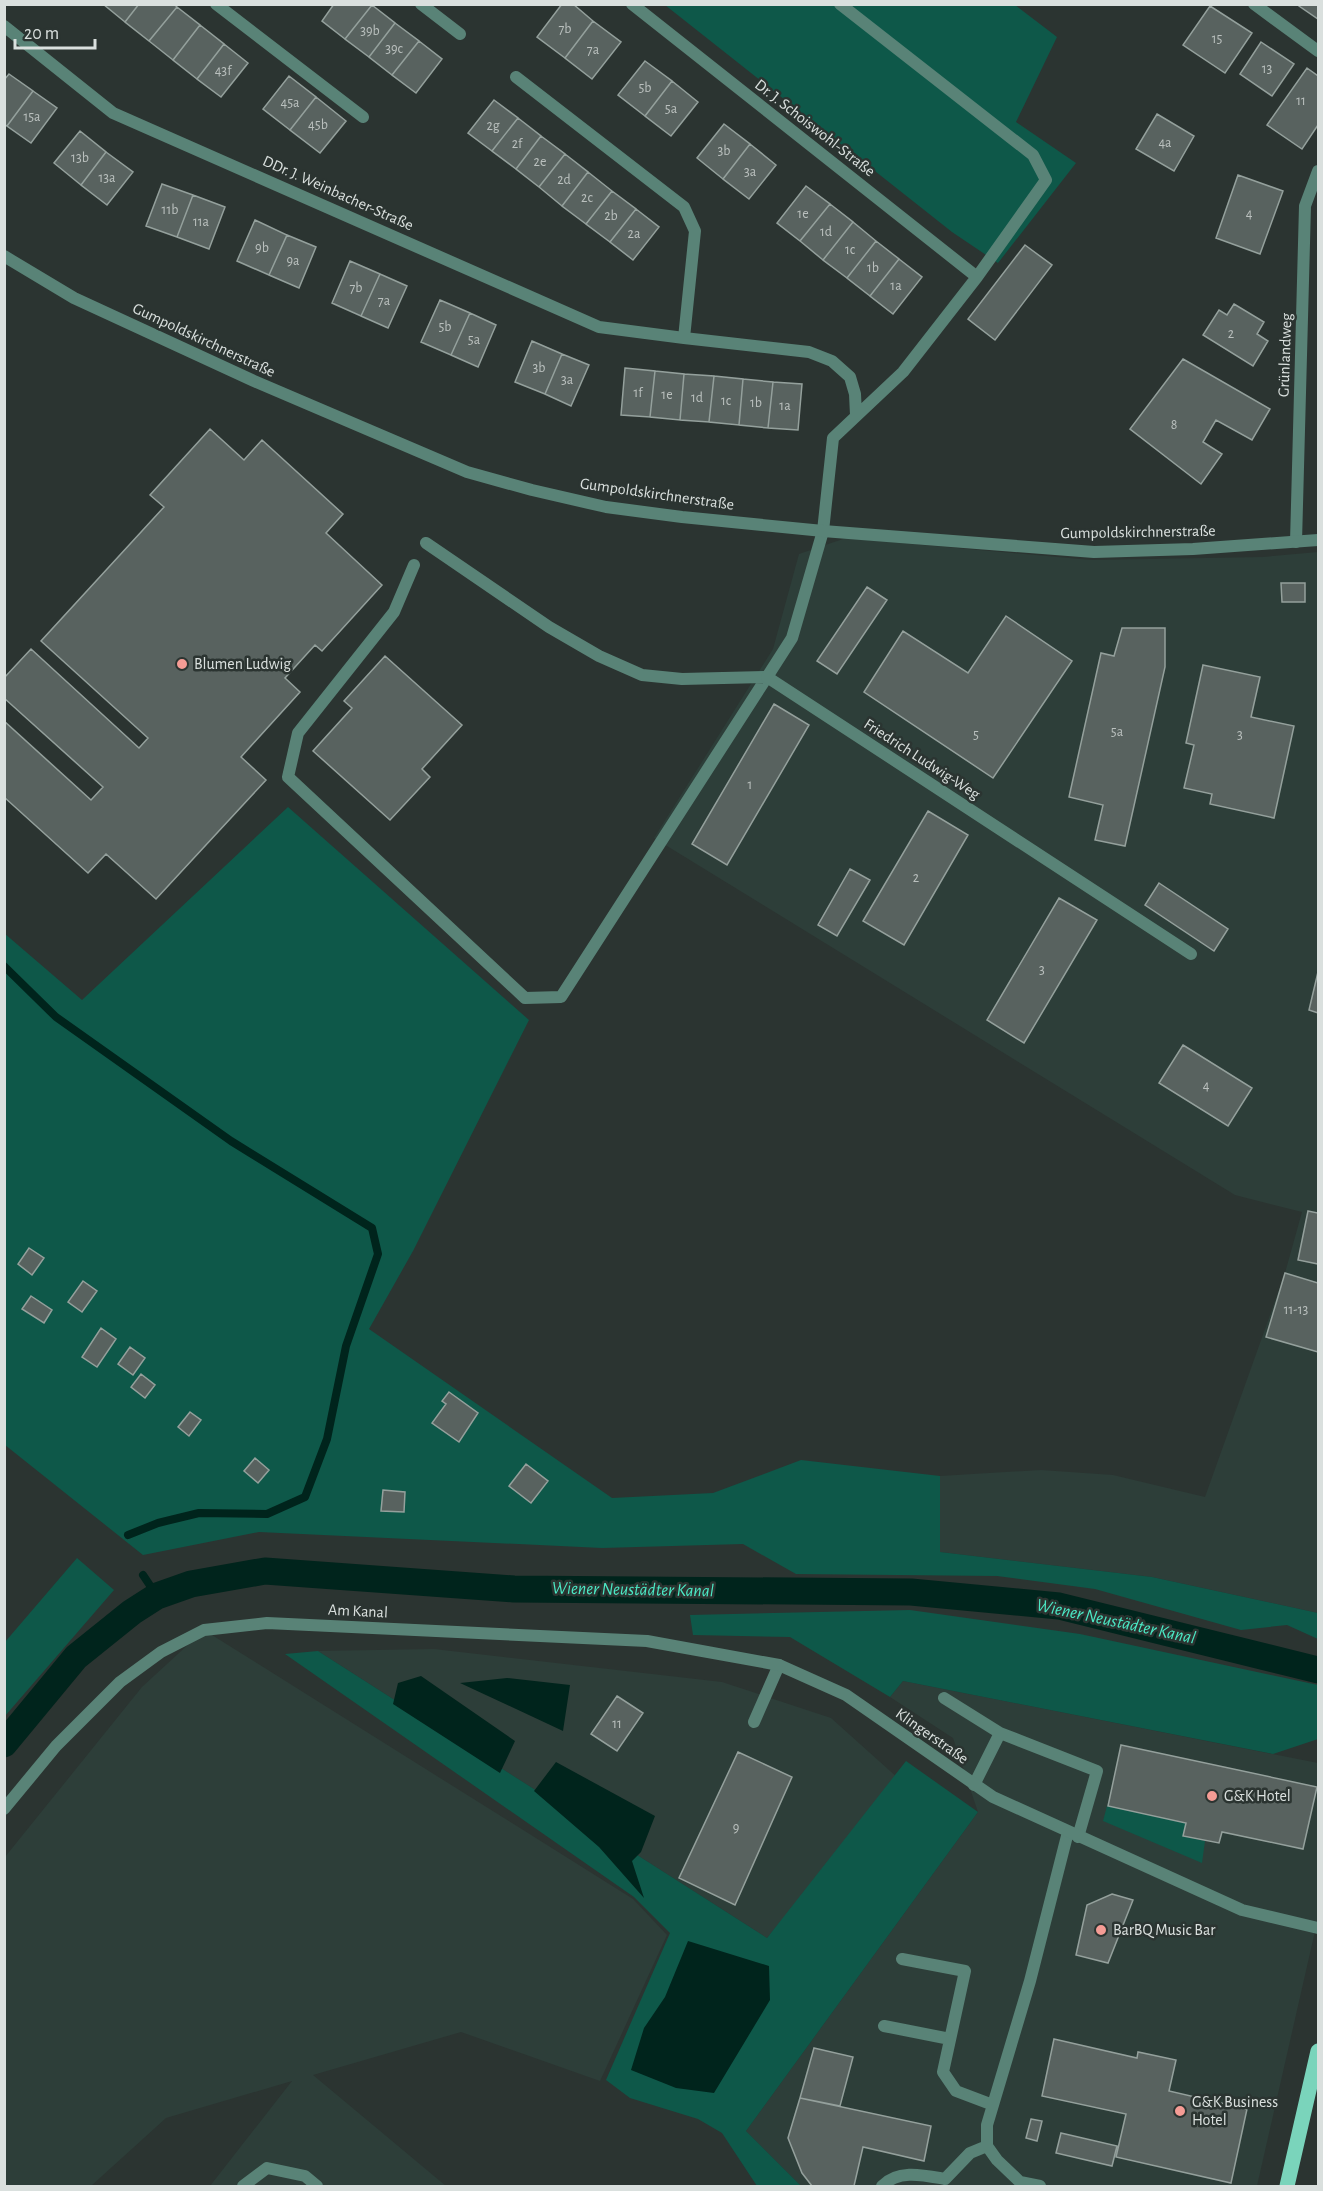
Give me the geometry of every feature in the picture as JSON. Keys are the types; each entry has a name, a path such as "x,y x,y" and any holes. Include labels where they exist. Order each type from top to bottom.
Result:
{"main road":[{"path":"1287,2187 1318,2051"}],"street":[{"path":"216,4 363,117"},
{"path":"421,4 459,34"},
{"name":"Dr. J. Schoiswohl-Straße","path":"632,4 977,277"},
{"path":"414,565 394,612 298,733 288,777 525,998 561,997 792,638 823,531 833,438 903,372 977,277 1046,180 1033,155 840,4"},
{"path":"1254,4 1318,51"},
{"name":"DDr. J. Weinbacher-Straße","path":"4,26 113,113 599,327 809,352 832,361 850,377 855,394 856,415"},
{"path":"516,77 684,207 695,231 684,338"},
{"name":"Grünlandweg","path":"1296,542 1305,206 1318,171"},
{"name":"Gumpoldskirchnerstraße","path":"4,256 75,298 254,381 467,472 606,507 682,518 1094,552 1193,549 1318,540"},
{"path":"426,543 549,627 599,656 642,675 682,679 767,677"},
{"name":"Friedrich Ludwig-Weg","path":"767,677 1191,954"},
{"name":"Am Kanal","path":"4,1809 56,1746 120,1682 161,1652 204,1630 267,1623 647,1641 779,1665"},
{"path":"754,1722 779,1665"},
{"name":"Klingerstraße","path":"779,1665 846,1695 993,1797 1242,1910 1318,1928"},
{"path":"944,1698 1000,1733 1097,1771 1073,1834 987,2125 987,2145 997,2160 1020,2182 1040,2187"},
{"path":"974,1785 1000,1733"},
{"path":"902,1959 965,1971 942,2072 956,2091 993,2106"},
{"path":"884,2026 950,2039"},
{"path":"882,2187 889,2178 915,2173 945,2178 970,2153 987,2145"},
{"path":"243,2187 267,2168 305,2176 316,2187"}],"shaded area":[{"path":"665,5 1015,5 1057,37 1016,122 1076,163 998,263 952,232"},
{"path":"846,538 1091,560 1263,557 1318,552 1318,1613 1152,1577 940,1552 940,1476 1041,1470 1113,1475 1205,1497 1285,1273 1302,1212 1235,1195 654,838 773,649 799,554"},
{"path":"288,807 529,1020 413,1251 369,1329 612,1498 713,1493 801,1460 940,1476 940,1552 1152,1577 1318,1613 1318,1639 1287,1625 1241,1630 1095,1589 997,1576 796,1574 743,1544 602,1548 259,1532 143,1555 5,1445 4,933 82,1000"},
{"path":"77,1558 114,1590 5,1716 5,1642"},
{"path":"910,1610 1080,1634 1318,1685 1318,1739 1273,1754 903,1681 890,1697 790,1637 693,1635 690,1615"},
{"path":"204,1630 633,1899 667,1935 600,2081 461,2032 313,2075 446,2186 210,2186 292,2081 166,2118 91,2186 5,2186 5,1857 142,1687"},
{"path":"434,1649 722,1682 831,1718 899,1779 767,1938 318,1651"},
{"path":"318,1651 767,1938 906,1761 978,1812 746,2131 801,2186 757,2186 722,2133 698,2119 630,2098 606,2080 670,1933 634,1897 285,1654"},
{"path":"421,1676 515,1741 500,1773 393,1704 398,1683"},
{"path":"507,1678 570,1685 563,1731 460,1683"},
{"path":"903,1681 1318,1763 1318,1918 1257,2186 801,2186 746,2131 978,1812 953,1738 890,1697"},
{"path":"556,1762 655,1816 641,1852 632,1861 644,1898 599,1847 534,1791"},
{"path":"1107,1806 1186,1823 1183,1836 1205,1841 1202,1863 1103,1821"},
{"path":"688,1941 769,1966 770,2000 714,2093 676,2088 631,2070 644,2028 665,1997"}],"building":[{"path":"103,4 139,4 125,22"},
{"path":"139,4 174,4 177,7 149,41 125,22"},
{"path":"334,4 372,5 345,39 322,21"},
{"path":"562,4 573,4 593,21 565,58 537,37"},
{"path":"1300,4 1318,4 1318,19 1299,6"},
{"path":"372,5 395,23 369,57 345,39"},
{"path":"1210,6 1252,33 1225,73 1183,45"},
{"path":"177,7 200,25 173,60 149,41"},
{"path":"593,21 621,42 592,79 565,58"},
{"path":"395,23 419,41 392,75 369,57"},
{"path":"200,25 224,44 197,79 173,60"},
{"path":"419,41 442,59 416,93 392,75"},
{"path":"1261,42 1294,64 1272,96 1240,74"},
{"path":"224,44 248,63 221,97 197,79"},
{"path":"645,61 672,81 645,116 618,95"},
{"path":"1307,68 1318,76 1318,125 1302,149 1267,125"},
{"path":"9,74 33,91 7,126 4,124 4,80"},
{"path":"289,76 316,97 290,130 263,109"},
{"path":"672,81 698,102 671,136 645,116"},
{"path":"33,91 57,108 31,143 7,126"},
{"path":"316,97 346,121 320,153 290,130"},
{"path":"494,100 518,118 492,151 468,133"},
{"path":"1157,114 1194,136 1174,171 1136,149"},
{"path":"518,118 541,136 516,169 492,151"},
{"path":"724,124 750,144 723,179 697,158"},
{"path":"80,131 106,152 81,185 54,163"},
{"path":"541,136 565,154 539,187 516,169"},
{"path":"750,144 776,165 749,199 723,179"},
{"path":"106,152 133,172 107,205 81,185"},
{"path":"565,154 588,172 562,206 539,187"},
{"path":"588,172 612,191 586,224 562,206"},
{"path":"1238,175 1283,191 1260,254 1216,238"},
{"path":"162,184 193,195 177,237 146,226"},
{"path":"806,186 830,204 800,241 777,223"},
{"path":"612,191 636,209 610,242 586,224"},
{"path":"193,195 225,207 209,249 177,237"},
{"path":"830,204 853,222 823,260 800,241"},
{"path":"636,209 659,227 633,260 610,242"},
{"path":"255,220 287,235 269,275 237,261"},
{"path":"853,222 876,241 847,278 823,260"},
{"path":"287,235 316,247 299,288 269,275"},
{"path":"876,241 899,259 870,296 847,278"},
{"path":"1025,245 1052,265 995,340 968,319"},
{"path":"899,259 922,277 893,314 870,296"},
{"path":"350,261 380,274 361,316 332,303"},
{"path":"380,274 407,286 388,328 361,316"},
{"path":"440,300 470,313 451,355 421,342"},
{"path":"1234,304 1264,322 1257,334 1268,341 1253,366 1203,335 1219,310 1227,315"},
{"path":"470,313 496,325 478,367 451,355"},
{"path":"532,341 562,354 545,394 515,382"},
{"path":"562,354 589,365 571,406 545,394"},
{"path":"1183,359 1270,409 1252,440 1216,420 1203,442 1222,454 1201,484 1130,429"},
{"path":"625,368 655,371 650,417 621,415"},
{"path":"655,371 684,374 680,420 650,417"},
{"path":"684,374 714,376 709,422 680,420"},
{"path":"714,376 743,379 739,425 709,422"},
{"path":"743,379 773,382 768,428 739,425"},
{"path":"773,382 802,384 798,430 768,428"},
{"name":"Blumen Ludwig","path":"210,429 244,460 262,440 343,514 326,533 382,585 322,651 315,645 285,678 300,692 241,757 266,780 156,899 106,854 88,873 4,797 4,721 91,800 103,787 4,698 4,678 31,649 139,748 148,738 41,641 164,507 150,495"},
{"path":"1281,583 1305,583 1305,602 1282,602"},
{"path":"867,587 887,600 837,674 817,661"},
{"path":"1006,616 1072,661 993,778 864,692 903,631 968,673"},
{"path":"1122,628 1165,628 1165,667 1125,846 1095,840 1103,805 1069,797 1101,653 1114,656"},
{"path":"385,656 462,725 422,769 430,777 390,820 313,751 352,708 344,701"},
{"path":"1203,665 1260,677 1251,717 1294,726 1274,818 1210,804 1212,794 1184,788 1194,745 1186,743"},
{"path":"774,704 809,725 727,865 692,844"},
{"path":"928,811 968,835 904,945 863,921"},
{"path":"850,869 870,880 837,936 818,925"},
{"path":"1159,883 1228,929 1214,951 1145,905"},
{"path":"1059,898 1097,920 1024,1043 987,1020"},
{"path":"1318,972 1318,1013 1309,1010"},
{"path":"1183,1045 1252,1088 1228,1126 1159,1083"},
{"path":"1308,1211 1318,1213 1318,1264 1298,1260"},
{"path":"29,1248 44,1258 32,1275 18,1264"},
{"path":"1285,1273 1318,1283 1318,1352 1266,1337"},
{"path":"83,1281 97,1291 82,1312 68,1302"},
{"path":"31,1296 52,1310 44,1323 22,1309"},
{"path":"101,1328 116,1339 97,1367 82,1357"},
{"path":"130,1347 145,1358 133,1375 118,1364"},
{"path":"141,1374 155,1385 145,1398 131,1387"},
{"path":"449,1392 478,1413 459,1442 432,1423 446,1404 442,1401"},
{"path":"190,1412 201,1420 189,1436 178,1427"},
{"path":"255,1458 269,1470 258,1483 244,1471"},
{"path":"526,1464 548,1481 531,1503 509,1486"},
{"path":"383,1490 405,1492 404,1512 381,1511"},
{"path":"617,1696 643,1713 617,1751 591,1734"},
{"name":"G&K Hotel","path":"1121,1745 1317,1787 1303,1849 1222,1832 1219,1843 1183,1836 1186,1823 1108,1806"},
{"path":"738,1752 792,1777 735,1905 679,1878"},
{"name":"BarBQ Music Bar","path":"1112,1894 1133,1900 1108,1963 1076,1955 1087,1905"},
{"name":"G&K Business Hotel","path":"1054,2039 1137,2058 1138,2052 1176,2060 1169,2091 1247,2109 1231,2183 1116,2157 1126,2114 1042,2096"},
{"path":"814,2048 853,2057 840,2106 800,2098"},
{"path":"800,2098 931,2126 924,2161 863,2147 854,2186 812,2186 802,2173 788,2138"},
{"path":"1031,2119 1042,2121 1037,2141 1026,2138"},
{"path":"1061,2133 1117,2146 1112,2166 1056,2153"}],"waterway":[{"path":"4,966 56,1017 231,1141 372,1228 378,1254 346,1346 327,1439 305,1497 267,1514 199,1513 158,1523 128,1535"},
{"name":"Wiener Neustädter Kanal","path":"4,1744 76,1657 132,1612 157,1596 191,1584 265,1571 514,1589 911,1592 1059,1606 1318,1670"},
{"path":"143,1575 157,1596"}],"place":[{"name":"Blumen Ludwig","path":"182,664"},
{"name":"G&K Hotel","path":"1212,1796"},
{"name":"BarBQ Music Bar","path":"1101,1930"},
{"name":"G&K Business Hotel","path":"1180,2111"}]}
